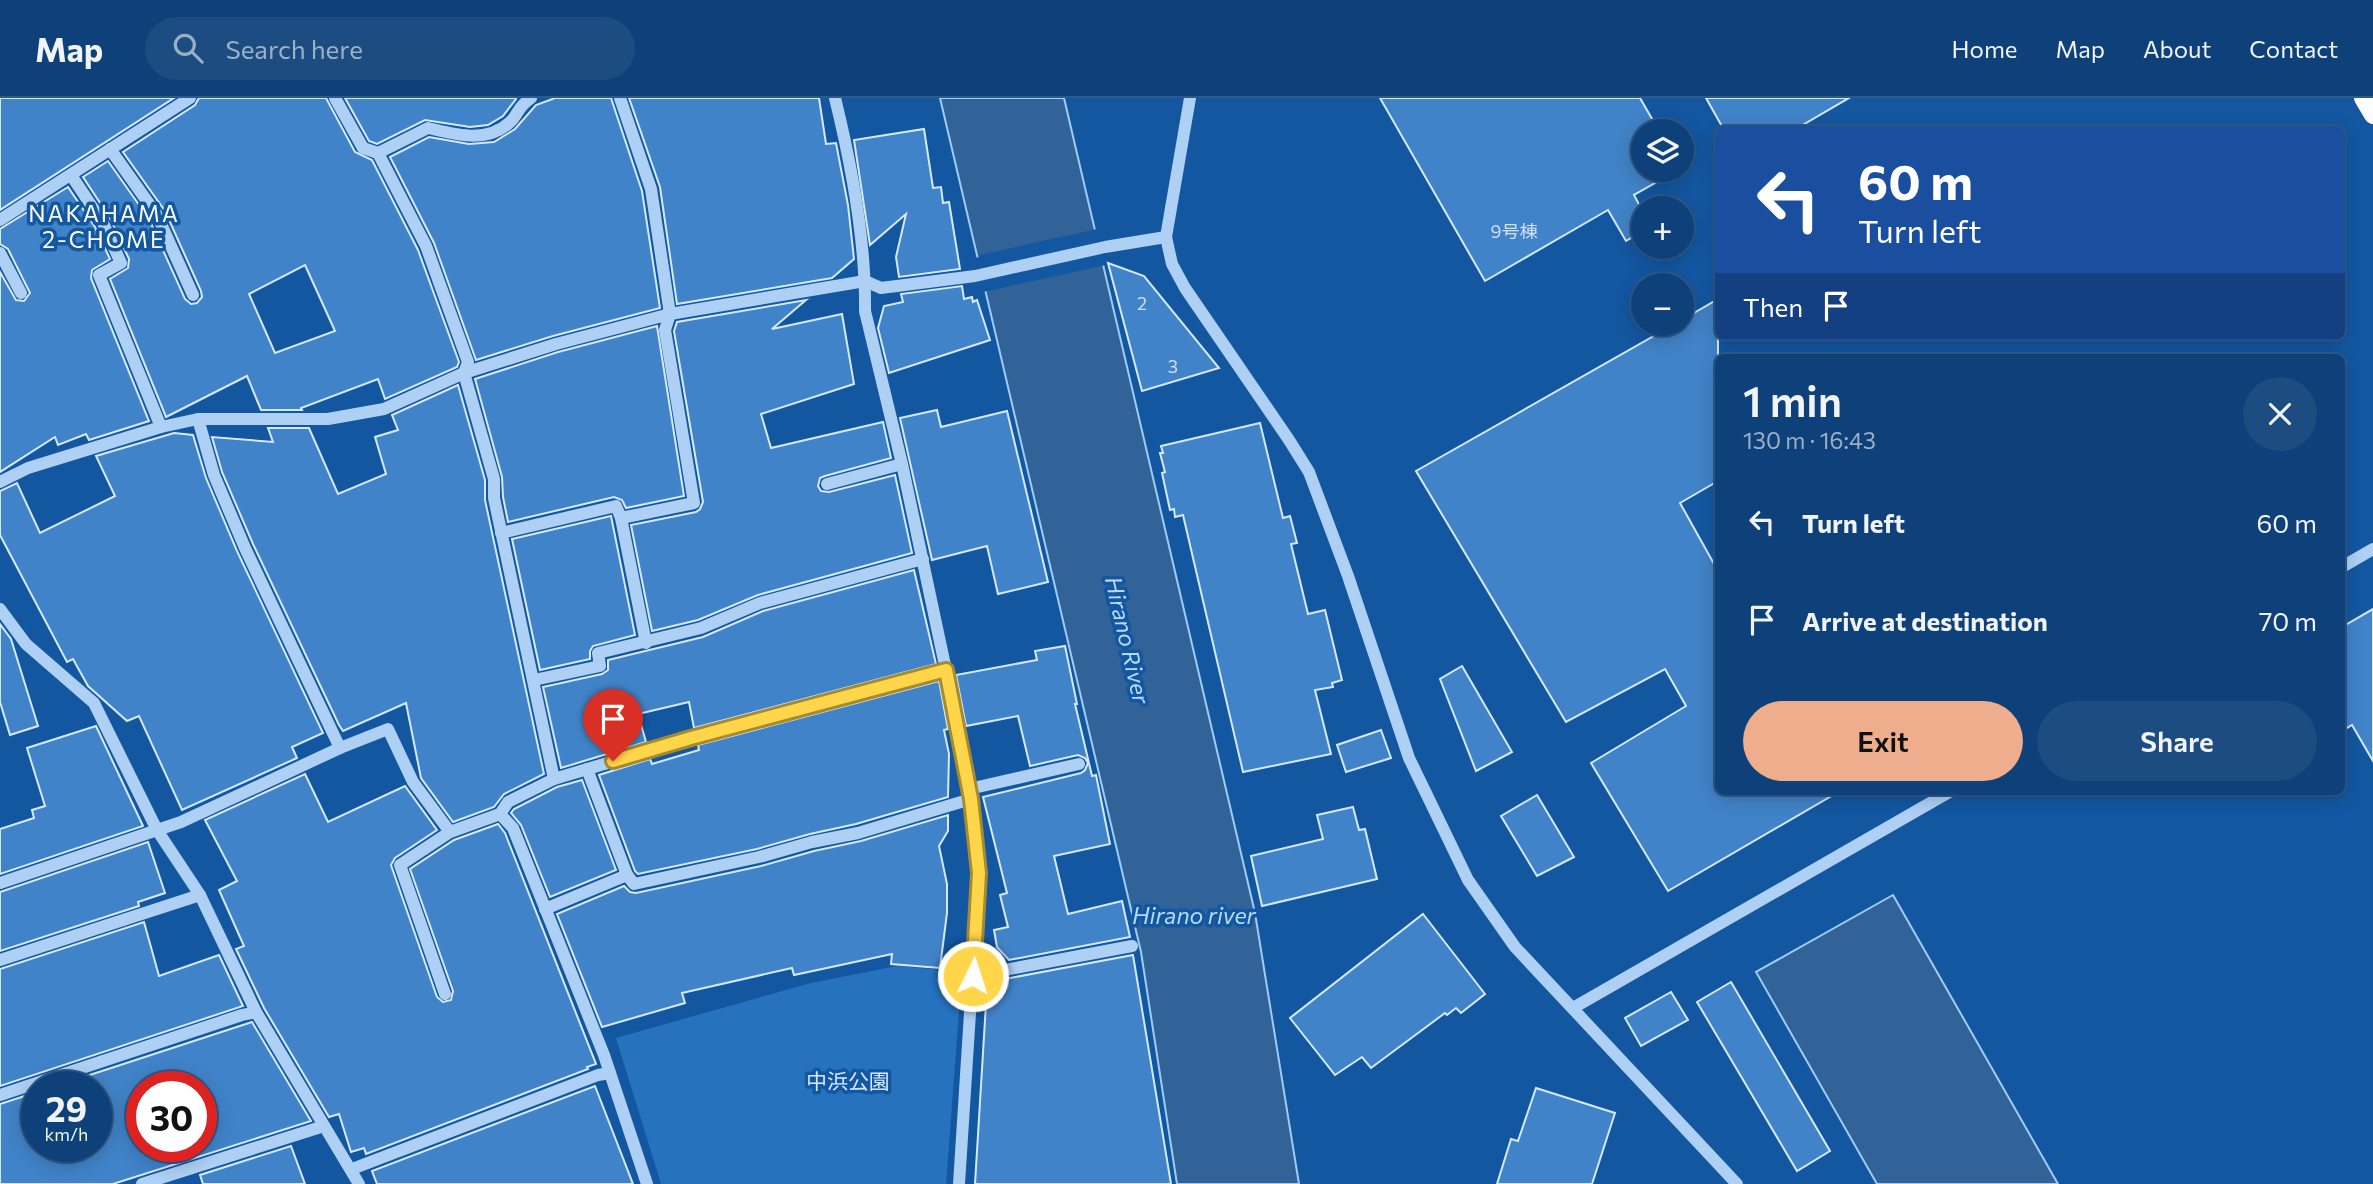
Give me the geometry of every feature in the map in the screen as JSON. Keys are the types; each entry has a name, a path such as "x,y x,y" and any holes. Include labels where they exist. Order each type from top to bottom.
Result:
{"main road":[{"path":"2363,98 2373,115"}],"street":[{"path":"0,220 190,98"},
{"path":"335,98 363,148 378,153 426,246 467,362 464,373 494,479 494,499 554,779"},
{"path":"378,153 428,128 466,137 491,132 510,123 519,106 531,98"},
{"path":"620,98 651,189 670,314 665,330 694,503 621,518"},
{"path":"835,98 846,143 865,281 865,311 923,559 970,794 979,873 959,1184"},
{"path":"1190,98 1166,237 1172,264 1185,288 1308,472 1348,576 1409,758 1460,866 1515,947 1737,1184"},
{"path":"110,149 157,215 193,295"},
{"path":"71,175 103,223 121,262 99,275 161,427"},
{"path":"0,482 28,468 161,427 198,419 328,419 384,409 464,373 556,344 670,314 865,281 881,288 975,276 1105,247 1166,237"},
{"path":"0,253 21,293"},
{"path":"198,419 214,475 245,548 340,748"},
{"path":"827,484 902,464"},
{"path":"501,533 616,506 621,518 646,643"},
{"path":"2345,565 2373,549"},
{"path":"534,680 600,666 598,653 701,628 760,603 923,559"},
{"path":"0,609 26,644 94,703 157,828 200,895 256,1012 359,1184"},
{"path":"445,994 400,865 450,832 500,814 509,802 554,779 705,734 946,670"},
{"path":"0,883 180,822 340,748 388,729 413,782 450,832"},
{"path":"586,769 627,876 634,884 759,858 812,842 858,833 970,794 1079,764"},
{"path":"1573,1008 1944,795"},
{"path":"500,814 513,828 610,1073 648,1184"},
{"path":"545,909 627,876"},
{"path":"0,960 200,895"},
{"path":"973,976 1132,946"},
{"path":"0,1095 256,1012"},
{"path":"352,1169 598,1075 610,1073"},
{"path":"142,1184 324,1126"}],"green space":[{"name":"中浜公園","path":"897,966 962,972 946,1184 661,1184 616,1038 811,983"}],"water":[{"name":"Hirano river","path":"940,98 1064,98 1255,913 1299,1184 1177,1184 1141,952"},
{"path":"1893,895 2058,1184 1877,1184 1756,972"}],"pier":[{"path":"1097,229 1106,265 983,292 975,258 979,255"}],"building":[{"path":"0,98 174,98 0,210"},
{"path":"199,98 326,98 355,152 372,160 418,250 459,362 457,367 385,399 378,379 301,408 302,410 261,410 247,376 166,417 110,279 128,268 129,259 110,218 83,177 108,161 149,219 185,299 191,304 197,303 202,297 201,291 165,211 123,152 195,105","holes":["305,265 335,331 275,353 249,294"]},
{"path":"345,98 516,99 503,116 488,125 470,127 425,120 377,144 369,141"},
{"path":"555,98 611,98 642,191 660,308 553,336 476,360 434,243 390,157 429,137 469,144 494,142 515,129 536,105"},
{"path":"629,98 819,98 826,144 836,143 848,205 854,259 832,278 677,304 660,187"},
{"path":"1380,98 1640,98 1652,119 1631,119 1631,182 1657,182 1631,196 1631,238 1626,241 1608,210 1485,281"},
{"path":"1706,98 1849,98 1801,126 1722,126"},
{"path":"924,129 933,188 941,187 943,203 949,202 960,269 899,277 896,257 906,214 870,245 854,140"},
{"path":"68,187 95,227 110,259 92,270 91,278 149,421 89,440 86,434 58,445 55,437 0,472 0,272 16,300 24,301 30,293 8,249 0,244 0,229"},
{"path":"1108,263 1144,276 1219,368 1142,391"},
{"path":"962,286 964,299 972,297 973,302 977,300 990,340 889,373 878,328 884,306 903,302 901,294"},
{"path":"806,300 772,329 842,314 854,384 761,414 771,448 883,422 891,458 825,476 820,478 818,486 821,491 829,492 895,475 912,553 758,595 698,620 652,631 631,525 696,512 703,502 674,331 677,322"},
{"path":"1715,301 1715,340 1718,340 1718,354 1715,354 1715,483 1680,503 1715,566 1715,795 1833,795 1668,891 1591,763 1686,706 1665,669 1566,722 1416,471 1654,336 1694,336 1694,313"},
{"path":"657,326 684,496 626,508 622,500 614,497 508,522 502,477 475,379 558,352"},
{"path":"458,385 485,480 485,500 544,774 504,794 494,807 453,822 421,778 406,703 343,731 339,725 253,544 222,472 212,437 273,442 268,428 309,428 338,494 386,474 375,437 398,430 392,415"},
{"path":"937,410 941,427 1007,411 1048,582 998,594 987,546 932,560 900,418"},
{"path":"1260,423 1283,518 1290,516 1297,543 1291,544 1308,614 1325,610 1342,680 1332,683 1333,687 1315,690 1331,754 1243,772 1183,515 1175,517 1174,509 1170,510 1160,453 1163,453 1161,446"},
{"path":"174,433 193,435 206,478 237,551 323,733 292,747 297,758 182,810 139,716 127,721 88,686 73,659 67,662 0,535 0,491 17,483 40,533 115,496 96,456"},
{"path":"611,516 635,635 593,646 590,659 540,670 512,539"},
{"path":"914,570 936,664 694,728 689,702 638,714 646,742 561,768 543,687 602,674 608,670 608,660 703,637 763,611"},
{"path":"2373,609 2373,761 2352,725 2345,729 2345,625"},
{"path":"0,624 11,639 38,726 10,735 0,702"},
{"path":"1065,646 1075,704 1092,776 1096,775 1110,844 1054,856 1068,914 1122,901 1130,937 1009,960 997,947 994,930 1008,927 1000,895 1007,893 983,797 1081,773 1088,763 1078,755 1030,766 1018,716 966,726 956,675 1037,660 1035,651"},
{"path":"1462,666 1512,752 1476,771 1440,679"},
{"path":"939,681 948,729 944,730 949,754 948,797 757,849 638,874 635,871 599,775 650,759 652,764 699,750 698,745"},
{"path":"96,726 143,826 0,874 0,829 34,818 32,810 45,806 27,748"},
{"path":"1381,730 1391,758 1346,772 1337,745"},
{"path":"305,774 328,822 405,786 437,830 395,858 391,865 437,997 443,1002 451,1000 453,991 410,869 454,840 498,824 505,833 596,1064 366,1154 364,1148 351,1152 339,1114 329,1117 264,1008 236,949 244,946 219,890 237,881 205,820"},
{"path":"582,780 616,870 550,897 521,825 511,813 557,787"},
{"path":"1537,795 1574,857 1537,876 1501,816"},
{"path":"1353,807 1359,830 1365,829 1377,879 1262,906 1251,856 1323,839 1317,815"},
{"path":"948,815 948,831 939,846 947,884 947,913 940,968 891,964 892,954 794,975 792,968 682,993 685,1003 602,1027 557,914 624,886 630,892 636,893 761,866 861,841"},
{"path":"148,842 165,893 138,902 139,906 0,951 0,892"},
{"path":"1423,914 1485,994 1461,1013 1456,1008 1447,1015 1445,1013 1371,1068 1362,1057 1335,1075 1290,1018"},
{"path":"144,922 159,976 219,955 243,1006 46,1071 21,1071 21,1079 0,1086 0,969"},
{"path":"1133,955 1171,1184 975,1184 987,987 994,981"},
{"path":"1731,982 1830,1151 1797,1171 1697,1002"},
{"path":"1671,992 1688,1020 1641,1046 1625,1018"},
{"path":"252,1022 311,1121 217,1151 217,1071 126,1071 126,1162 182,1162 113,1184 0,1184 0,1104 21,1097 21,1162 112,1162 112,1071 102,1071"},
{"path":"595,1086 633,1184 377,1184 372,1171"},
{"path":"1536,1088 1615,1113 1592,1184 1497,1184 1511,1139 1518,1141"},
{"path":"291,1146 305,1184 203,1184 200,1175"}],"district":[{"name":"NAKAHAMA 2-CHOME","path":"104,226"}],"route":[{"path":"613,761 946,670 971,799 979,873 973,976"}],"water label":[{"name":"Hirano River","path":"1128,640"}]}
